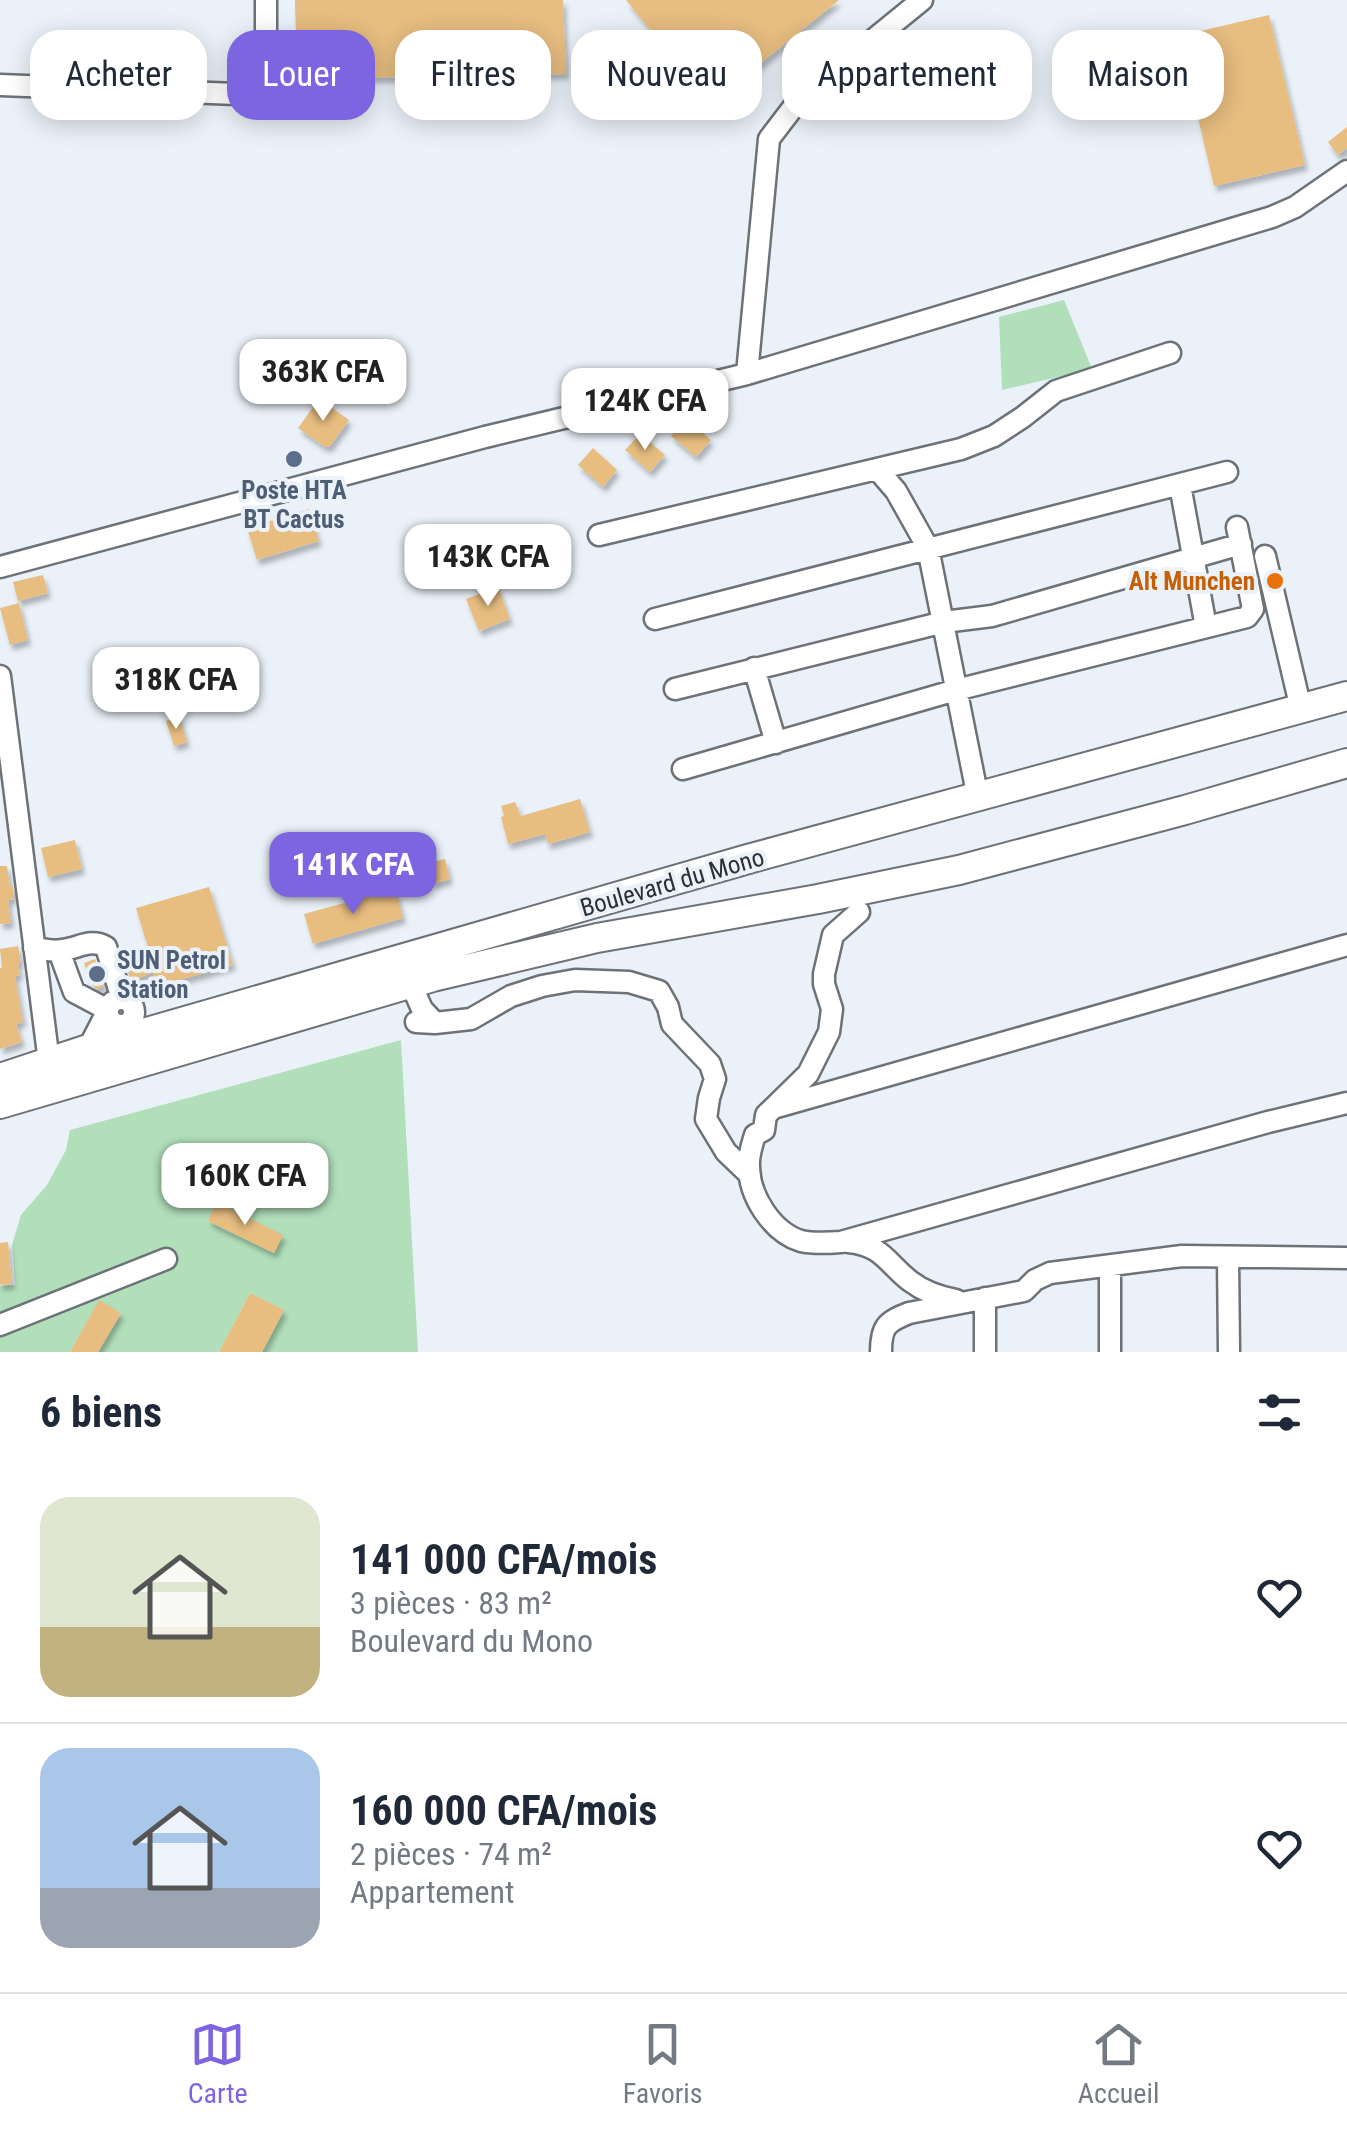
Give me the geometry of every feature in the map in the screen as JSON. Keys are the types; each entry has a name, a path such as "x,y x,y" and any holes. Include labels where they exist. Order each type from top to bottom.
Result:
{"highway":[{"name":"Boulevard du Mono","path":"0,1078 88,1049 130,1013 748,858 1347,696"},
{"name":"Boulevard du Mono","path":"0,1104 410,984 598,938 818,900 959,870 1347,763"}],"street":[{"path":"0,85 238,94 250,90 266,71 266,0"},
{"path":"747,374 769,138 798,101 922,0"},
{"path":"0,567 484,437 747,374 1272,217 1295,207 1347,171"},
{"path":"600,536 961,449 994,436 1056,391 1170,353"},
{"path":"877,469 896,492 928,548 978,798"},
{"path":"655,620 1227,472"},
{"path":"1180,485 1206,628"},
{"path":"675,689 944,622 992,616 1194,558 1239,536 1252,614 956,690 683,769"},
{"path":"1265,556 1300,709"},
{"path":"754,668 776,743"},
{"path":"0,676 49,1062"},
{"path":"859,912 833,936 824,974 832,1009 829,1032 808,1074 766,1115 764,1130 755,1135 749,1157 750,1175 764,1210 799,1240 863,1244 889,1259 911,1282 942,1298 975,1300"},
{"path":"34,948 59,951 94,942 106,946 130,1013"},
{"path":"775,1108 1347,945"},
{"path":"59,951 74,992"},
{"path":"410,984 425,1022 471,1019 511,996 574,980 628,982 659,991 672,1024 710,1064 715,1079 706,1119 726,1152 750,1175"},
{"path":"41,1000 74,992 130,1013"},
{"path":"88,1049 130,1013"},
{"path":"841,1242 1347,1103"},
{"path":"881,1352 882,1334 895,1318 909,1312 1024,1291 1035,1280 1050,1274 1182,1256 1347,1258"},
{"path":"1228,1256 1229,1352"},
{"path":"0,1325 166,1259"},
{"path":"1110,1266 1110,1352"},
{"path":"975,1300 985,1352"}],"green space":[{"path":"1064,300 1092,369 1002,390 999,317"},
{"path":"401,1040 418,1352 262,1352 284,1310 250,1293 219,1352 98,1352 121,1313 99,1301 70,1352 0,1352 0,1286 15,1285 12,1245 21,1215 47,1185 66,1150 70,1130","holes":["216,1203 282,1235 274,1253 208,1221"]}],"building":[{"path":"295,0 563,0 566,74 551,74 551,30 395,30 395,77 375,78 375,30 296,30"},
{"path":"626,0 839,0 802,30 782,30 782,46 762,62 762,30 650,30"},
{"path":"1269,15 1305,165 1214,186 1199,120 1224,120 1224,30 1205,30"},
{"path":"1347,127 1347,148 1338,155 1328,142"},
{"path":"319,399 349,420 330,446 325,447 298,428"},
{"path":"686,419 711,440 696,457 671,436"},
{"path":"640,434 665,455 650,472 625,450"},
{"path":"593,448 617,470 603,487 578,465"},
{"path":"309,509 319,541 257,560 247,528"},
{"path":"43,575 48,593 18,601 13,582"},
{"path":"498,587 510,619 479,631 466,599"},
{"path":"19,603 28,640 10,645 0,608"},
{"path":"179,717 187,742 174,746 166,721"},
{"path":"580,799 590,832 548,844 545,834 508,844 501,806 515,802 521,816"},
{"path":"75,840 82,869 48,877 41,848"},
{"path":"379,844 384,860 297,885 293,869"},
{"path":"445,859 450,879 433,884 428,863"},
{"path":"0,866 7,866 10,887 13,886 14,899 8,900 11,923 0,924"},
{"path":"209,887 233,965 158,986 153,972 131,982 126,965 150,954 136,908"},
{"path":"396,891 403,918 313,944 304,914"},
{"path":"18,946 20,975 15,976 23,1022 16,1024 22,1042 0,1049 0,949"},
{"name":"SUN Petrol Station","path":"95,959 104,986 97,989 84,963"},
{"path":"216,1202 283,1235 274,1253 208,1221"},
{"path":"8,1242 12,1284 0,1285 0,1243"},
{"path":"250,1293 284,1310 262,1352 219,1352"},
{"path":"99,1300 121,1313 98,1352 70,1352"}],"place":[{"name":"Poste HTA BT Cactus","path":"294,459"},
{"name":"Alt Munchen","path":"1275,581"},
{"name":"SUN Petrol Station","path":"97,974"}]}
